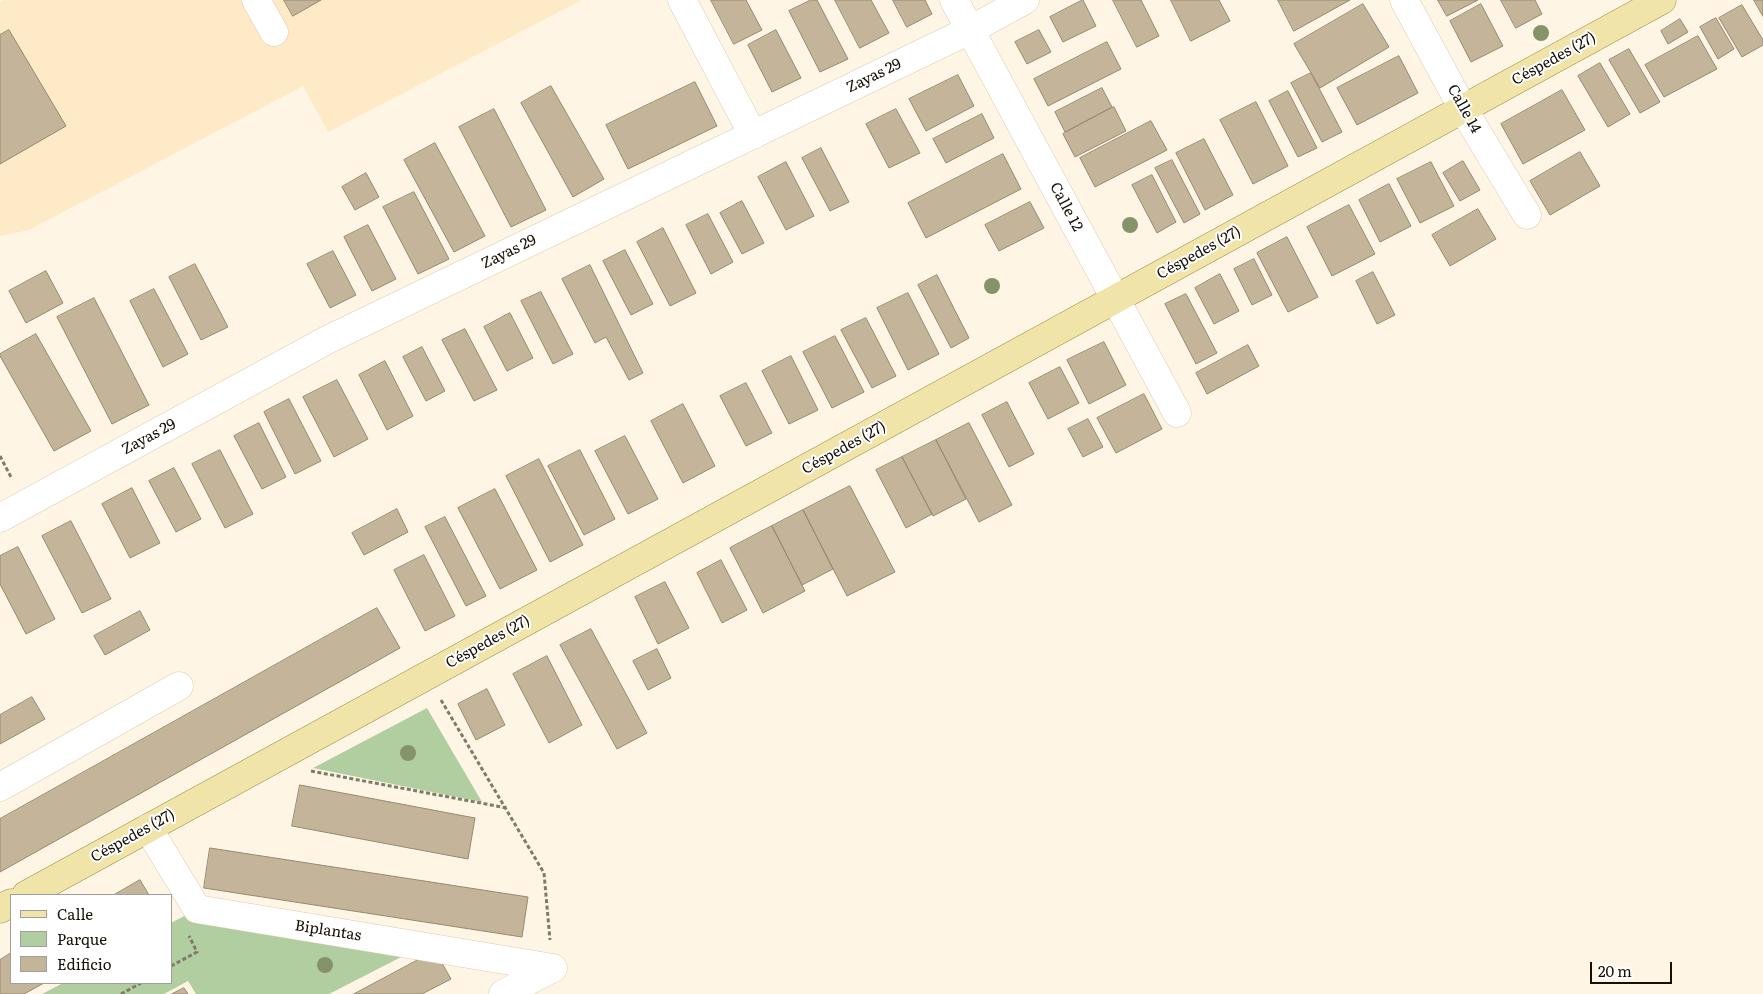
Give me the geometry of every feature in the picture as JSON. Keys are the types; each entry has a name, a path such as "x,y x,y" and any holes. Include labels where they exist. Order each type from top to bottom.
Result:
{"main road":[{"name":"Céspedes (27)","path":"28,894 1662,0"}],"street":[{"path":"256,0 274,32"},
{"path":"682,0 753,135"},
{"name":"Calle 12","path":"954,0 1177,413"},
{"name":"Zayas 29","path":"0,518 327,340 970,30 1025,0"},
{"name":"Calle 14","path":"1404,0 1463,109 1527,215"},
{"path":"0,787 178,686"},
{"name":"Biplantas","path":"148,828 196,909 553,968"},
{"path":"504,994 553,968"}],"path":[{"path":"427,675 544,873 553,968"},
{"path":"311,771 507,809"},
{"path":"172,965 197,952 188,935"},
{"path":"121,994 139,984"}],"shaded area":[{"path":"4,0 582,0 328,132 303,86 29,230 0,236 0,2"}],"green space":[{"path":"427,708 482,802 313,768"},
{"path":"190,913 411,952 329,994 196,994 188,981 164,994 42,994 61,984 172,984 172,922"}],"building":[{"path":"284,0 321,0 293,16"},
{"path":"711,0 746,0 762,30 734,44"},
{"path":"811,0 817,0 848,59 820,72 789,11"},
{"path":"835,0 871,0 889,33 860,48"},
{"path":"893,0 925,0 932,14 907,27"},
{"path":"1083,0 1096,26 1063,42 1050,17"},
{"path":"1113,0 1141,0 1159,36 1137,47"},
{"path":"1171,0 1219,0 1230,21 1191,41"},
{"path":"1278,0 1350,0 1294,31"},
{"path":"1438,0 1478,0 1447,16"},
{"path":"1501,0 1535,0 1542,14 1516,28"},
{"path":"1754,0 1763,0 1763,16"},
{"path":"1363,4 1389,47 1320,88 1294,44"},
{"path":"1481,4 1503,46 1471,62 1450,21"},
{"path":"1742,5 1763,40 1763,45 1742,57 1719,18"},
{"path":"1716,18 1734,49 1718,59 1700,27"},
{"path":"1680,19 1688,32 1668,44 1661,31"},
{"path":"9,30 66,126 0,164 0,35"},
{"path":"776,30 801,78 772,92 748,45"},
{"path":"1039,30 1051,52 1027,64 1015,42"},
{"path":"1698,36 1717,69 1664,97 1645,65"},
{"path":"1107,42 1121,69 1048,106 1034,79"},
{"path":"1629,49 1660,102 1640,113 1609,60"},
{"path":"1399,56 1418,93 1357,125 1337,88"},
{"path":"1600,63 1630,114 1608,127 1578,76"},
{"path":"1311,73 1342,132 1322,142 1291,83"},
{"path":"958,75 974,106 926,131 909,99"},
{"path":"695,82 717,126 628,169 606,125"},
{"path":"551,86 604,179 573,197 521,103"},
{"path":"1102,88 1112,107 1065,132 1055,112"},
{"path":"1562,90 1585,130 1523,164 1501,124"},
{"path":"1288,91 1317,148 1298,157 1269,101"},
{"path":"1256,102 1288,166 1253,184 1220,120"},
{"path":"1114,107 1126,131 1075,157 1063,134"},
{"path":"494,109 546,210 511,227 459,127"},
{"path":"896,109 920,153 889,168 866,124"},
{"path":"982,114 994,138 946,163 933,139"},
{"path":"1151,121 1167,150 1095,187 1080,158"},
{"path":"1204,139 1233,195 1205,210 1176,153"},
{"path":"435,143 485,236 454,252 404,160"},
{"path":"821,148 849,202 830,211 802,158"},
{"path":"1580,152 1600,186 1550,215 1530,181"},
{"path":"1003,154 1021,189 926,238 908,203"},
{"path":"1172,160 1200,214 1184,223 1155,168"},
{"path":"1463,161 1480,190 1460,201 1443,173"},
{"path":"786,162 814,216 786,230 758,177"},
{"path":"1431,162 1454,206 1420,223 1397,179"},
{"path":"366,173 379,197 355,210 342,187"},
{"path":"1152,175 1176,222 1157,233 1132,185"},
{"path":"1389,184 1411,226 1380,242 1359,200"},
{"path":"414,192 449,259 418,274 383,207"},
{"path":"742,201 764,243 742,254 720,213"},
{"path":"1030,202 1044,228 999,251 985,225"},
{"path":"1349,205 1375,254 1332,276 1307,227"},
{"path":"1478,209 1496,239 1450,266 1432,235"},
{"path":"708,214 733,262 711,274 686,225"},
{"path":"368,225 396,279 372,291 344,237"},
{"path":"663,228 696,293 670,306 637,242"},
{"path":"1287,237 1318,297 1288,312 1257,253"},
{"path":"625,250 653,304 631,315 603,261"},
{"path":"333,251 356,295 330,308 307,264"},
{"path":"1254,259 1272,295 1252,305 1234,269"},
{"path":"195,264 228,327 201,340 169,277"},
{"path":"590,265 643,373 629,380 606,337 595,343 562,279"},
{"path":"46,271 63,303 26,323 9,291"},
{"path":"1373,272 1395,315 1377,324 1356,281"},
{"path":"1220,274 1239,311 1214,324 1195,288"},
{"path":"937,275 969,338 951,348 918,285"},
{"path":"154,289 188,354 163,367 130,301"},
{"path":"541,292 573,354 553,364 521,301"},
{"path":"908,293 939,354 908,370 877,308"},
{"path":"1186,294 1217,353 1196,364 1165,304"},
{"path":"94,298 149,405 112,424 57,317"},
{"path":"510,313 533,358 507,371 484,327"},
{"path":"866,318 896,376 872,388 841,330"},
{"path":"465,329 497,390 474,401 442,340"},
{"path":"36,334 91,431 54,451 0,356 0,354"},
{"path":"835,336 864,392 832,408 803,352"},
{"path":"1104,342 1126,385 1089,404 1067,360"},
{"path":"1248,345 1259,366 1207,394 1196,373"},
{"path":"422,347 445,391 426,401 403,357"},
{"path":"791,356 818,410 789,424 762,371"},
{"path":"385,361 413,416 387,430 359,375"},
{"path":"1060,367 1079,403 1048,419 1029,383"},
{"path":"337,380 368,439 334,457 303,397"},
{"path":"746,383 772,433 746,446 720,396"},
{"path":"1144,394 1162,429 1116,453 1097,418"},
{"path":"289,399 321,461 295,474 264,412"},
{"path":"1007,402 1034,454 1009,467 982,415"},
{"path":"683,404 715,466 683,483 651,421"},
{"path":"1088,419 1103,447 1083,457 1068,429"},
{"path":"259,423 286,477 262,489 234,436"},
{"path":"969,423 1012,505 979,522 936,440"},
{"path":"625,436 658,499 628,514 595,451"},
{"path":"936,440 966,499 933,516 902,457"},
{"path":"220,450 253,514 225,528 192,464"},
{"path":"580,450 615,519 584,535 548,466"},
{"path":"902,457 932,514 906,528 876,470"},
{"path":"539,459 583,545 550,562 506,476"},
{"path":"174,468 201,519 176,532 149,481"},
{"path":"850,486 895,572 847,596 803,510"},
{"path":"132,488 160,543 130,558 102,504"},
{"path":"495,489 537,570 500,589 458,508"},
{"path":"397,509 408,532 364,555 352,533"},
{"path":"803,510 833,569 802,585 772,526"},
{"path":"445,517 486,596 466,606 425,527"},
{"path":"71,521 111,599 82,613 42,536"},
{"path":"772,526 805,591 763,613 730,548"},
{"path":"18,547 55,619 26,634 0,584 0,556"},
{"path":"424,555 455,616 425,631 394,570"},
{"path":"721,560 747,610 722,623 697,573"},
{"path":"665,582 689,628 658,644 635,597"},
{"path":"377,608 400,648 0,872 0,819"},
{"path":"140,611 150,630 105,655 94,636"},
{"path":"591,629 647,733 617,749 560,645"},
{"path":"657,649 671,678 648,690 633,661"},
{"path":"547,656 582,725 549,743 513,674"},
{"path":"487,689 505,725 476,740 458,704"},
{"path":"32,697 45,719 0,744 0,715"},
{"path":"300,785 475,818 468,859 292,826"},
{"path":"210,848 528,897 522,937 204,888"},
{"path":"140,880 148,894 116,894"},
{"path":"435,951 451,979 422,994 354,994"},
{"path":"10,954 10,984 42,984 24,994 0,994 0,960"},
{"path":"184,988 188,994 172,994"}]}
